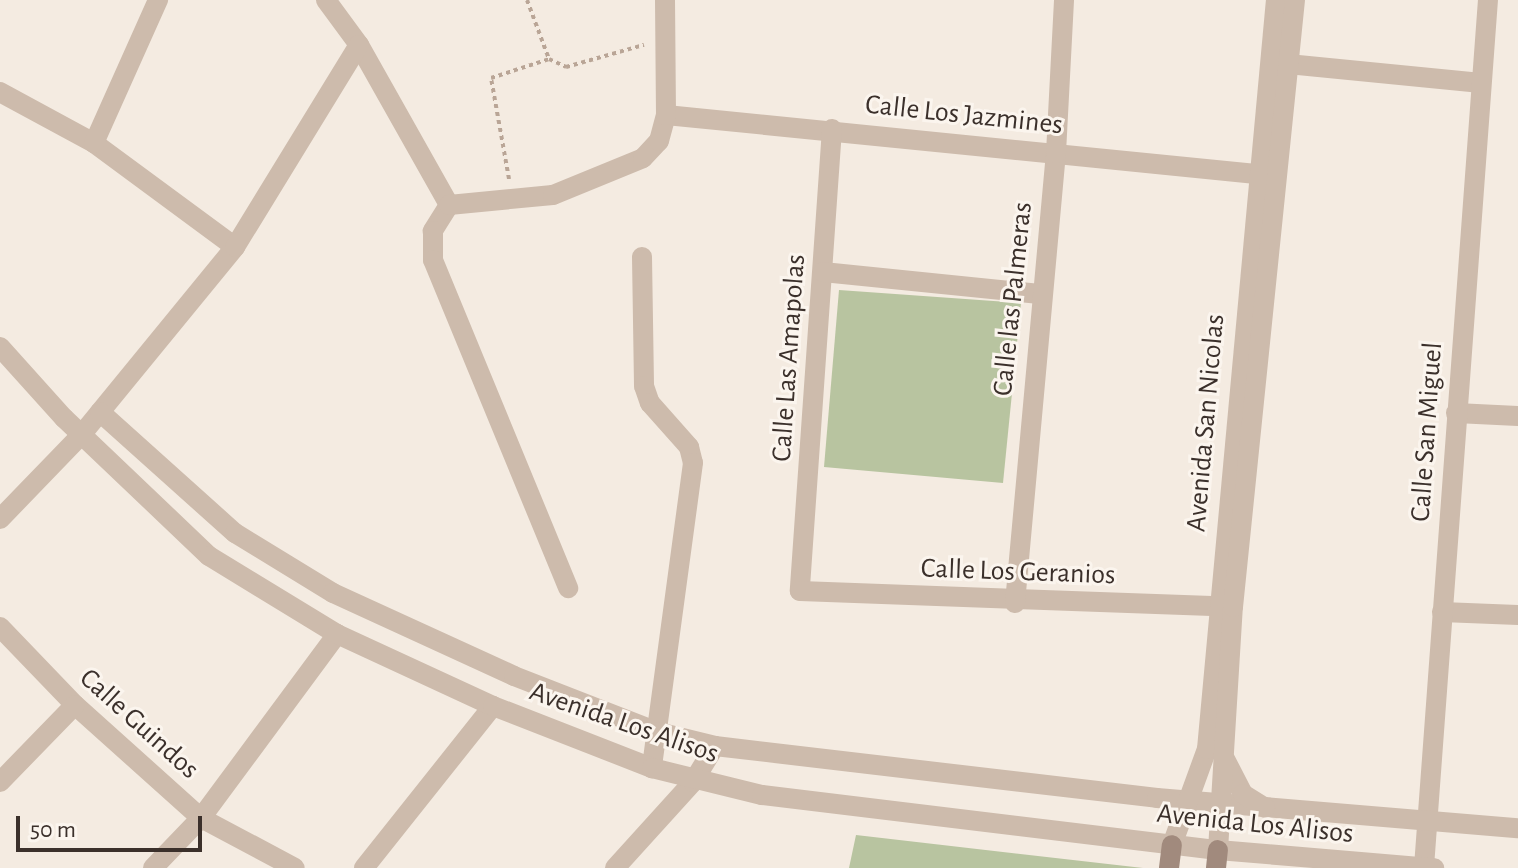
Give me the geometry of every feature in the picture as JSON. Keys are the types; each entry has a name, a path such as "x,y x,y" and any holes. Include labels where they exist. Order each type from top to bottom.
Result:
{"main road":[{"path":"1169,868 1172,845"}],"street":[{"path":"94,143 158,0"},
{"path":"326,0 359,45 449,205"},
{"path":"449,205 553,195 643,158 659,141 666,115 665,0"},
{"name":"Calle las Palmeras","path":"1015,603 1040,294 1056,153 1064,0"},
{"name":"Avenida San Nicolas","path":"1217,859 1215,752 1256,174 1276,0"},
{"name":"Avenida San Nicolas","path":"1226,606 1295,0"},
{"name":"Calle San Miguel","path":"1424,867 1488,0"},
{"path":"0,519 82,434 235,247 359,45"},
{"path":"1288,64 1481,83"},
{"path":"0,92 94,143 235,247"},
{"name":"Calle Los Jazmines","path":"666,115 832,129 1256,174"},
{"name":"Calle Las Amapolas","path":"800,591 832,129"},
{"path":"449,205 433,231 433,260 568,588"},
{"path":"642,257 644,386 650,403 689,447 693,463 652,768"},
{"path":"823,272 1040,294"},
{"name":"Avenida Los Alisos","path":"2,354 209,556 337,634 493,706 652,768 693,782 762,795 1172,845 1217,859 1434,868"},
{"name":"Avenida Los Alisos","path":"100,412 235,533 333,593 514,676 658,732 715,746 1218,805 1518,828"},
{"path":"1456,413 1518,416"},
{"name":"Calle Los Geranios","path":"800,591 1015,603 1226,606"},
{"path":"1442,612 1518,615"},
{"name":"Calle Guindos","path":"0,627 75,705 201,818 295,868"},
{"path":"153,868 201,818 337,634"},
{"path":"0,782 75,705"},
{"path":"364,868 493,706"},
{"path":"615,868 693,782 715,746"},
{"path":"1157,798 1184,780 1215,752 1243,794 1269,810"},
{"name":"Avenida San Nicolas","path":"1172,845 1185,800 1215,752"}],"path":[{"path":"527,0 549,59"},
{"path":"513,201 491,78 549,59 566,67 665,40"}],"green space":[{"path":"839,290 1021,303 1003,483 824,467"},
{"path":"856,835 1143,868 849,868"}]}
